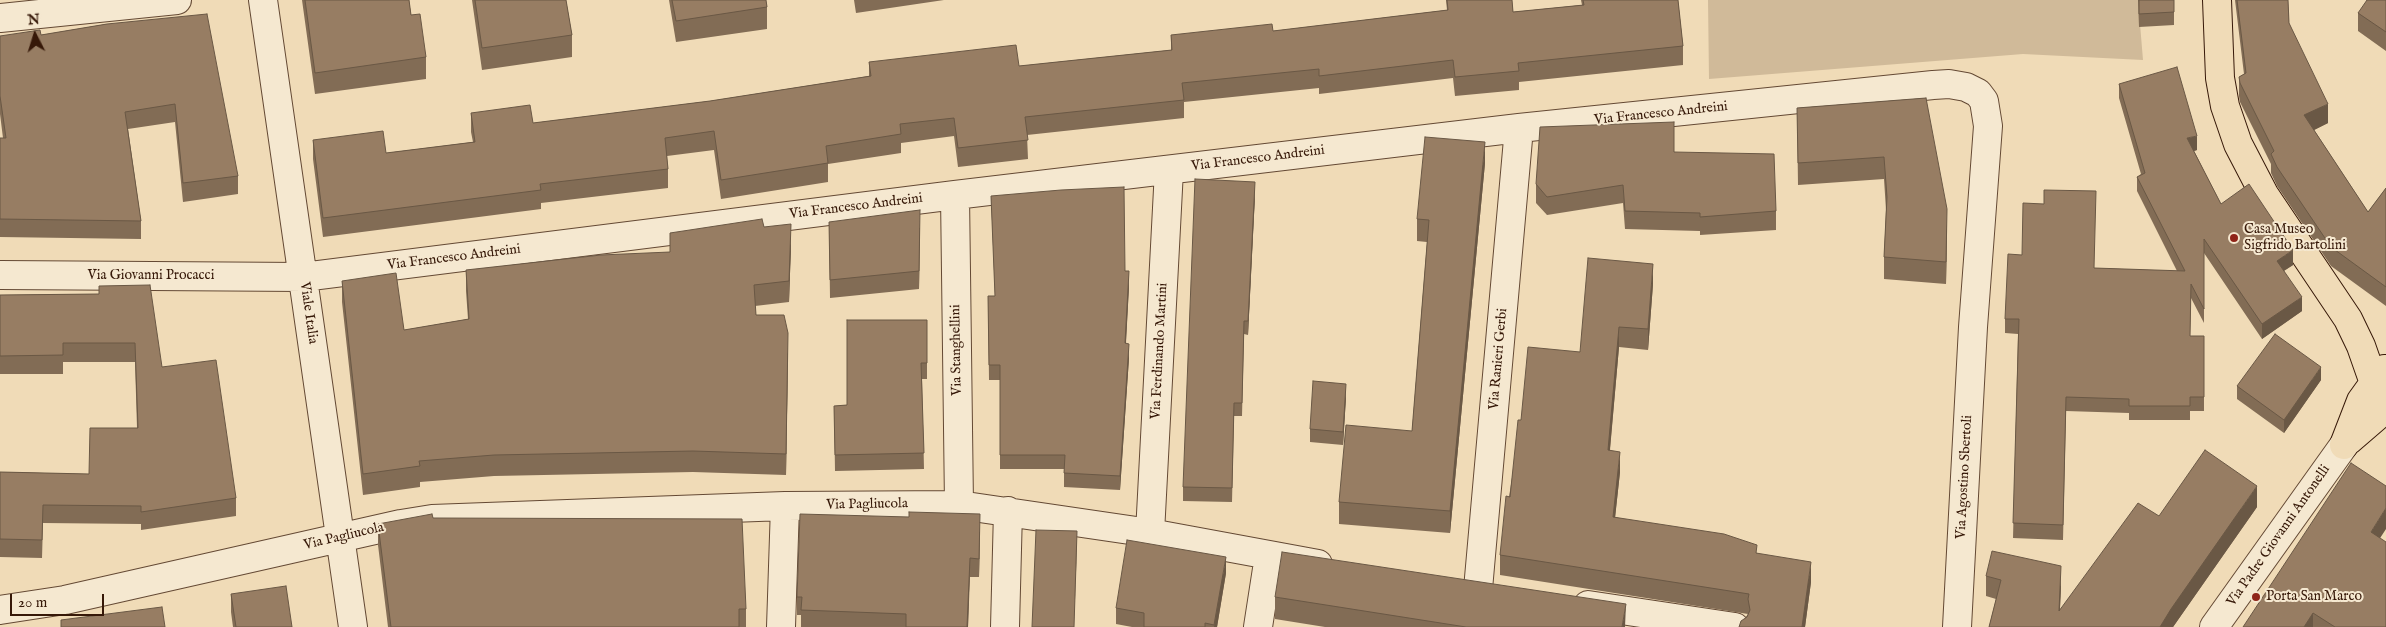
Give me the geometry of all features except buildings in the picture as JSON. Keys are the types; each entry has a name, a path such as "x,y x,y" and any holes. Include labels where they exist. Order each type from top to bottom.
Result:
{"main road":[{"path":"2218,0 2221,84 2229,119 2238,144 2264,194 2348,319 2382,384 2361,401 2344,445"}],"street":[{"path":"16,11 177,0"},
{"name":"Viale Italia","path":"263,0 353,627"},
{"name":"Via Francesco Andreini","path":"303,277 955,195 1519,128 1949,84 1966,87 1978,93 1984,101 1988,126 1973,327"},
{"name":"Via Ranieri Gerbi","path":"1478,589 1519,128"},
{"name":"Via Ferdinando Martini","path":"1150,533 1169,170"},
{"name":"Via Stanghellini","path":"955,195 959,505"},
{"name":"Via Giovanni Procacci","path":"0,275 303,277"},
{"name":"Via Agostino Sbertoli","path":"1957,627 1973,327"},
{"name":"Via Padre Giovanni Antonelli","path":"2214,627 2344,445"},
{"name":"Via Pagliucola","path":"0,610 41,616 340,539 401,524 432,519 785,506 959,505 1150,533 1269,556 1345,568"},
{"path":"781,627 785,506"},
{"path":"1005,627 1008,511"},
{"path":"1258,627 1269,556"},
{"path":"1450,584 1507,593"},
{"path":"1565,602 1735,627"}],"shaded area":[{"path":"1708,0 2138,0 2143,60 2023,54 1709,79"}],"place":[{"name":"Casa Museo Sigfrido Bartolini","path":"2234,238"},
{"name":"Porta San Marco","path":"2256,597"}]}
